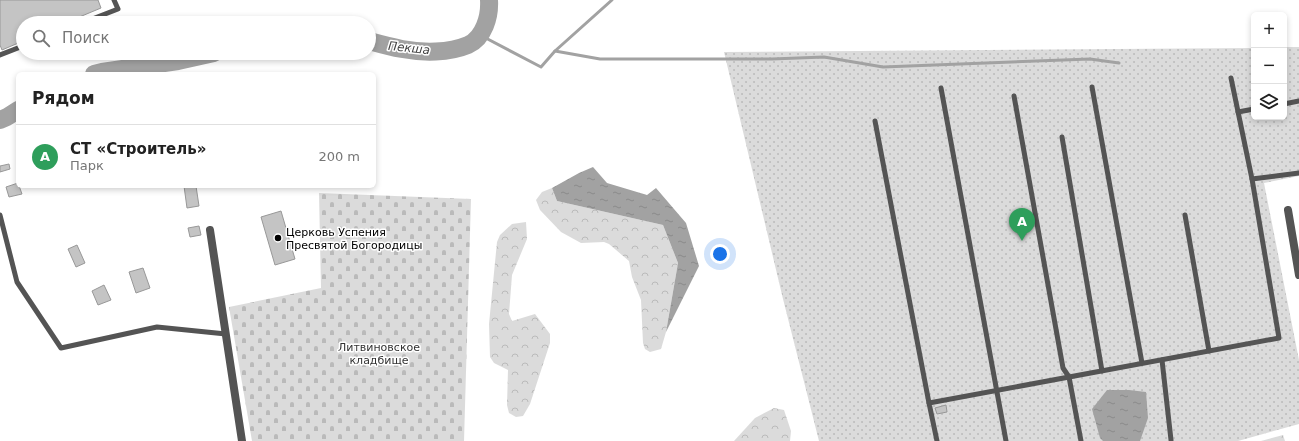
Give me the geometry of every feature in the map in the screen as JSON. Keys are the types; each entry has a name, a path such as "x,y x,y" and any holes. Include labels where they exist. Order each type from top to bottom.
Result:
{"street":[{"path":"1288,210 1299,275"},
{"path":"210,230 242,441"}],"lane":[{"path":"100,16 118,9 114,0"},
{"path":"0,55 16,49"},
{"path":"929,403 1279,338 1252,179 1231,78"},
{"path":"1092,87 1142,363"},
{"path":"942,88 1006,441"},
{"path":"1014,96 1063,368 1069,377 1081,441"},
{"path":"1287,103 1299,101"},
{"path":"1238,112 1251,110"},
{"path":"875,121 937,441"},
{"path":"1062,137 1102,371"},
{"path":"1252,179 1299,173"},
{"path":"1185,215 1209,351"},
{"path":"0,216 17,282 61,348 158,327 226,334"},
{"path":"1162,360 1171,440"}],"green space":[{"path":"1287,47 1299,47 1299,176 1264,183 1299,360 1299,424 1238,441 819,441 783,299 724,52 1251,48 1251,120 1287,120"},
{"path":"552,188 557,201 663,225 678,263 666,332 661,349 650,352 645,349 643,343 641,300 632,277 629,261 609,244 604,242 581,243 561,232 540,210 536,200 542,192"},
{"name":"Литвиновское кладбище","path":"319,193 471,199 464,441 252,441 229,307 321,288"},
{"path":"526,222 527,239 512,275 509,314 512,321 535,314 550,334 550,343 530,404 523,416 516,417 509,413 507,405 508,370 494,363 490,357 489,324 497,242 500,235 512,224"},
{"path":"774,408 784,410 791,431 790,441 734,441 755,418"},
{"path":"1283,435 1285,441 1261,441"}],"water":[{"path":"593,167 607,183 647,195 656,188 686,223 699,266 666,332 678,263 663,225 557,201 552,188"},
{"path":"1107,390 1146,392 1148,418 1140,441 1103,441 1100,438 1092,409"}],"building":[{"path":"0,0 98,0 101,8 82,16 16,16 16,44 2,50 0,45"},
{"path":"9,164 10,169 0,172 0,166"},
{"path":"16,184 16,188 20,188 22,194 9,197 6,187"},
{"path":"184,188 196,188 199,206 187,208"},
{"name":"Церковь Успения Пресвятой Богородицы","path":"281,211 295,259 275,265 261,217"},
{"path":"199,226 201,235 190,237 188,228"},
{"path":"77,245 85,263 76,267 68,249"},
{"path":"143,268 150,288 136,293 129,272"},
{"path":"104,285 111,300 98,305 92,291"},
{"path":"946,405 947,412 937,414 935,408"}],"waterway":[{"name":"Пекша","path":"376,43 418,51 436,52 461,48 474,42 482,32 487,19 489,0"},
{"path":"555,51 612,0"},
{"path":"480,35 541,67 555,51 600,59 772,59 824,57 883,67 1090,59 1119,63"},
{"name":"Пекша","path":"102,72 182,60"},
{"name":"Пекша","path":"0,120 16,111"}],"place":[{"name":"Церковь Успения Пресвятой Богородицы","path":"278,238"},
{"name":"СТ «Строитель»","path":"1022,241"}]}
